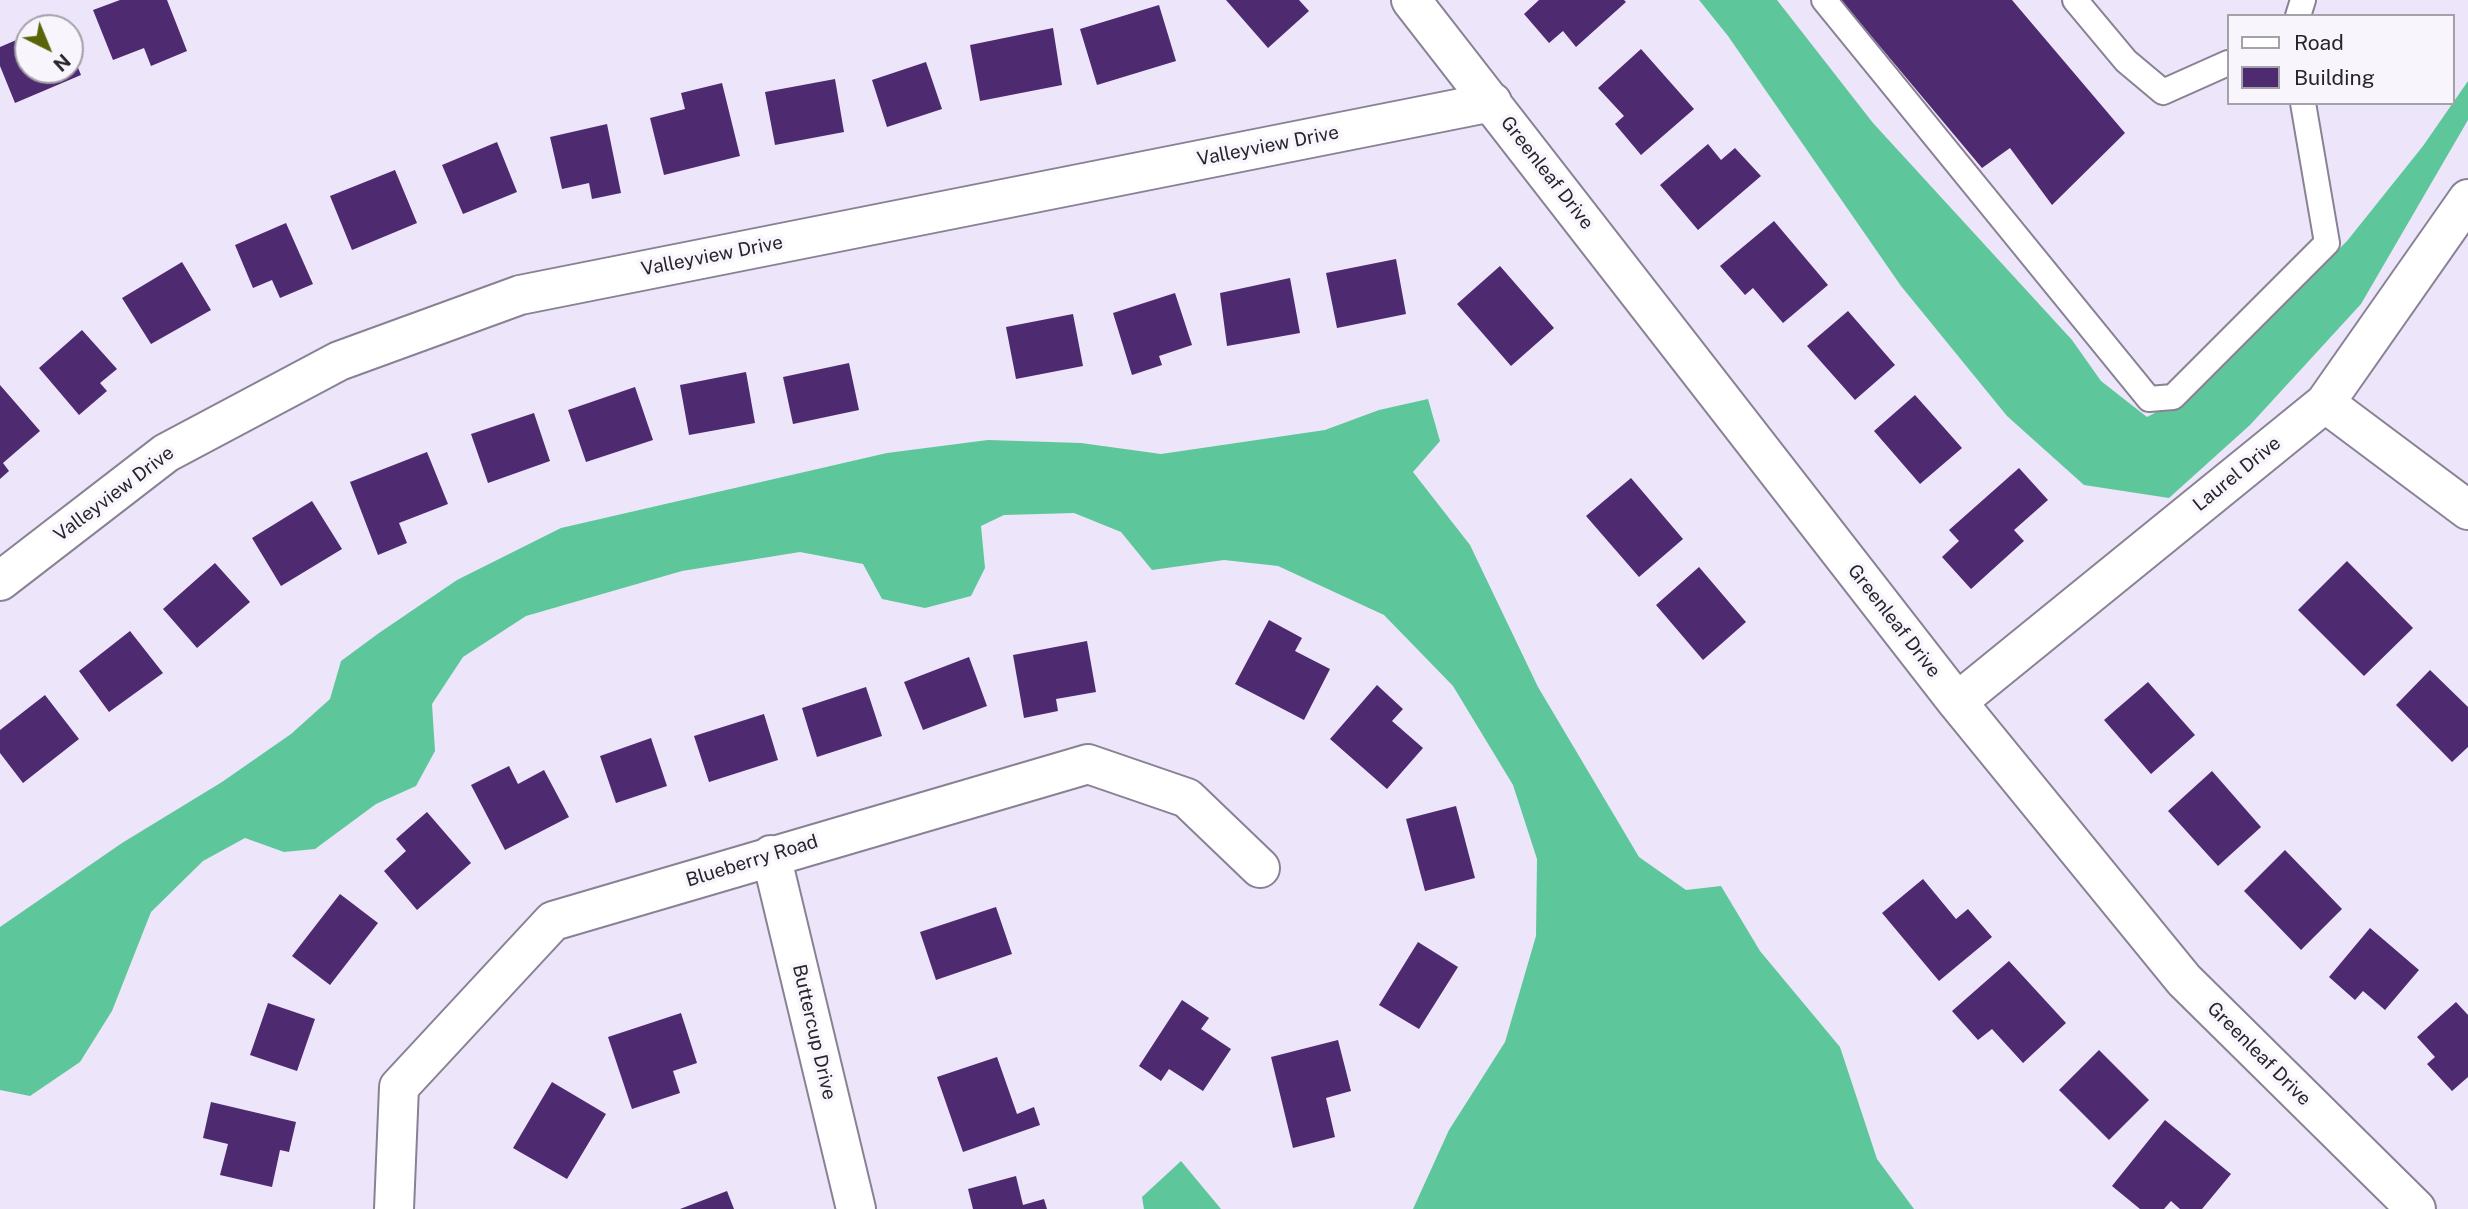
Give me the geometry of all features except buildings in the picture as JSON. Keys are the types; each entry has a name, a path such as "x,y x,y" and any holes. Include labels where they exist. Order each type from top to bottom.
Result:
{"street":[{"name":"Greenleaf Drive","path":"1410,0 1957,702 2184,980 2416,1209"},
{"name":"Valleyview Drive","path":"0,581 166,453 339,361 520,295 1492,102"},
{"name":"Laurel Drive","path":"1957,702 2325,403 2468,199"},
{"path":"2325,403 2468,510"},
{"name":"Blueberry Road","path":"394,1209 399,1087 553,921 1088,764 1187,798 1260,868"},
{"name":"Buttercup Drive","path":"771,855 856,1209"}],"lane":[{"path":"1824,0 2149,399 2173,397 2327,243 2303,105"},
{"path":"2075,0 2126,61 2163,92 2226,65"}],"green space":[{"path":"1699,0 1777,0 1873,123 2072,340 2101,381 2147,417 2198,390 2347,241 2423,146 2454,105 2468,81 2468,120 2361,304 2250,425 2169,498 2084,485 2007,416 1901,286 1728,36"},
{"path":"1428,399 1440,441 1413,472 1470,545 1538,687 1639,857 1686,890 1721,886 1760,951 1840,1047 1877,1159 1914,1209 1413,1209 1449,1130 1505,1042 1536,936 1537,859 1513,785 1453,686 1384,615 1278,566 1224,560 1152,570 1121,532 1074,513 1004,515 981,526 985,568 971,596 925,608 882,599 863,564 800,552 682,571 526,616 463,657 432,704 435,751 416,786 376,804 315,849 284,852 245,838 203,861 151,912 112,1011 80,1062 30,1096 0,1090 0,927 122,843 222,782 291,734 330,699 341,661 379,633 457,580 561,528 887,453 988,440 1081,443 1161,454 1325,430 1379,410"},
{"path":"1181,1161 1221,1209 1144,1209 1142,1197"}]}
